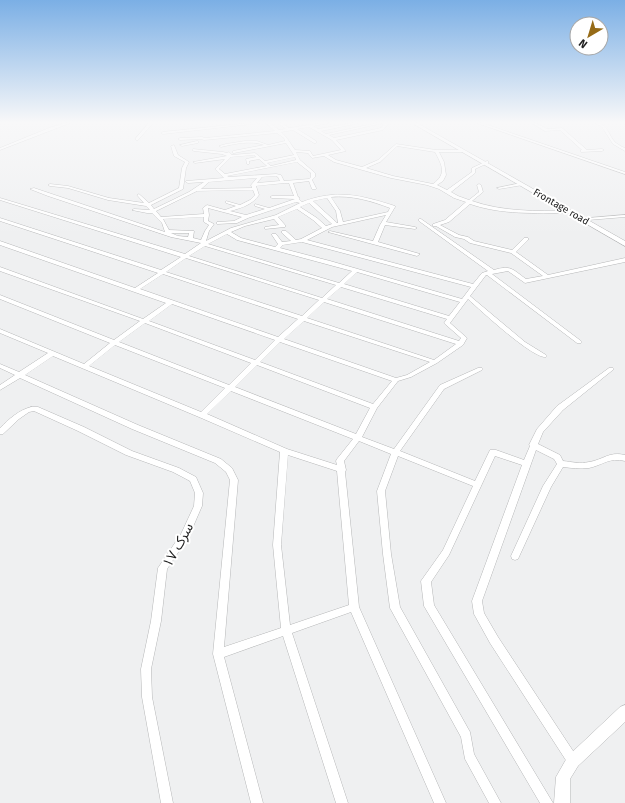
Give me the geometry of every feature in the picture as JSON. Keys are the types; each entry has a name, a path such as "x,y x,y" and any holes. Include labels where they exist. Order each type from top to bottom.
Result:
{"main road":[{"name":"Frontage road","path":"480,160 625,244"},
{"path":"481,160 625,241"},
{"path":"562,803 563,777 573,761 625,712"}],"street":[{"path":"50,185 68,187 108,199 148,205 181,189 184,168 187,162 184,160"},
{"path":"195,162 202,160"},
{"path":"225,160 217,170 226,177 280,176 283,183"},
{"path":"264,162 269,160"},
{"path":"334,160 392,178 433,186 448,191 456,197 484,207 514,212 568,212"},
{"path":"362,168 378,160"},
{"path":"433,186 441,180 444,175 441,160"},
{"path":"590,160 625,173"},
{"path":"264,162 270,167"},
{"path":"188,182 207,181 298,162 313,173 313,177 310,180"},
{"path":"448,191 474,172 473,169 485,163"},
{"path":"254,187 261,176"},
{"path":"196,190 254,187 310,180"},
{"path":"310,180 314,188"},
{"path":"134,210 147,212 153,211 205,185 207,181"},
{"path":"291,182 298,199 304,204"},
{"path":"499,188 521,184"},
{"path":"434,225 447,221 481,192 479,185"},
{"path":"224,211 255,198 257,195 254,187"},
{"path":"32,189 168,233 174,237 204,243 451,318"},
{"path":"135,290 163,273 204,243 248,224 275,217 310,201 328,196 344,194 373,200 393,207 375,243"},
{"path":"139,195 160,218 168,233"},
{"path":"328,196 338,211 339,224"},
{"path":"288,203 270,198 298,199"},
{"path":"0,199 324,299 461,344"},
{"path":"219,223 235,222 298,199"},
{"path":"310,201 339,224"},
{"path":"228,202 239,206"},
{"path":"207,206 217,203"},
{"path":"257,205 268,209"},
{"path":"204,243 207,231 212,224 206,222 207,215 205,208 207,206"},
{"path":"207,206 246,217"},
{"path":"297,207 328,230 417,254"},
{"path":"276,249 281,244 302,240 339,224 390,213"},
{"path":"160,218 207,215"},
{"path":"588,220 625,216"},
{"path":"267,228 284,226 275,217"},
{"path":"0,219 435,362"},
{"path":"421,220 457,236 466,238 472,242 513,252 548,277"},
{"path":"384,223 415,228"},
{"path":"434,225 490,272 579,342"},
{"path":"227,232 240,239 355,271 465,299 523,343 544,356"},
{"path":"284,232 294,241"},
{"path":"274,234 281,244"},
{"path":"513,252 526,239"},
{"path":"302,240 474,286"},
{"path":"0,243 396,380"},
{"path":"440,803 354,607 340,461 358,438 374,407 396,380 409,376 435,362 461,344 464,338 447,323 484,274 503,268 509,269 525,281 625,260"},
{"path":"0,269 374,407"},
{"path":"202,415 280,339 355,271"},
{"path":"0,297 116,341 478,486"},
{"path":"85,366 116,341 171,302"},
{"path":"0,331 202,415 284,451 342,470"},
{"path":"0,388 53,353"},
{"path":"0,366 135,427 218,462 229,470 234,480 218,654 257,803"},
{"path":"480,369 442,386 395,454 381,491 387,554 395,608 466,736 469,755 495,803"},
{"path":"573,761 494,640 479,614 477,601 533,445 540,431 560,408 611,369"},
{"name":"سرک ۱۷","path":"0,432 8,424 30,409 35,408 129,453 176,470 193,479 199,493 198,506 185,536 163,568 156,621 146,669 147,697 167,803"},
{"path":"533,445 557,457 562,464 580,466 593,464 608,456 617,455 625,458"},
{"path":"284,451 277,545 286,631 342,803"},
{"path":"526,464 493,452 446,552 426,581 429,606 547,803"},
{"path":"515,556 547,486 562,464"},
{"path":"218,654 354,607"}]}
